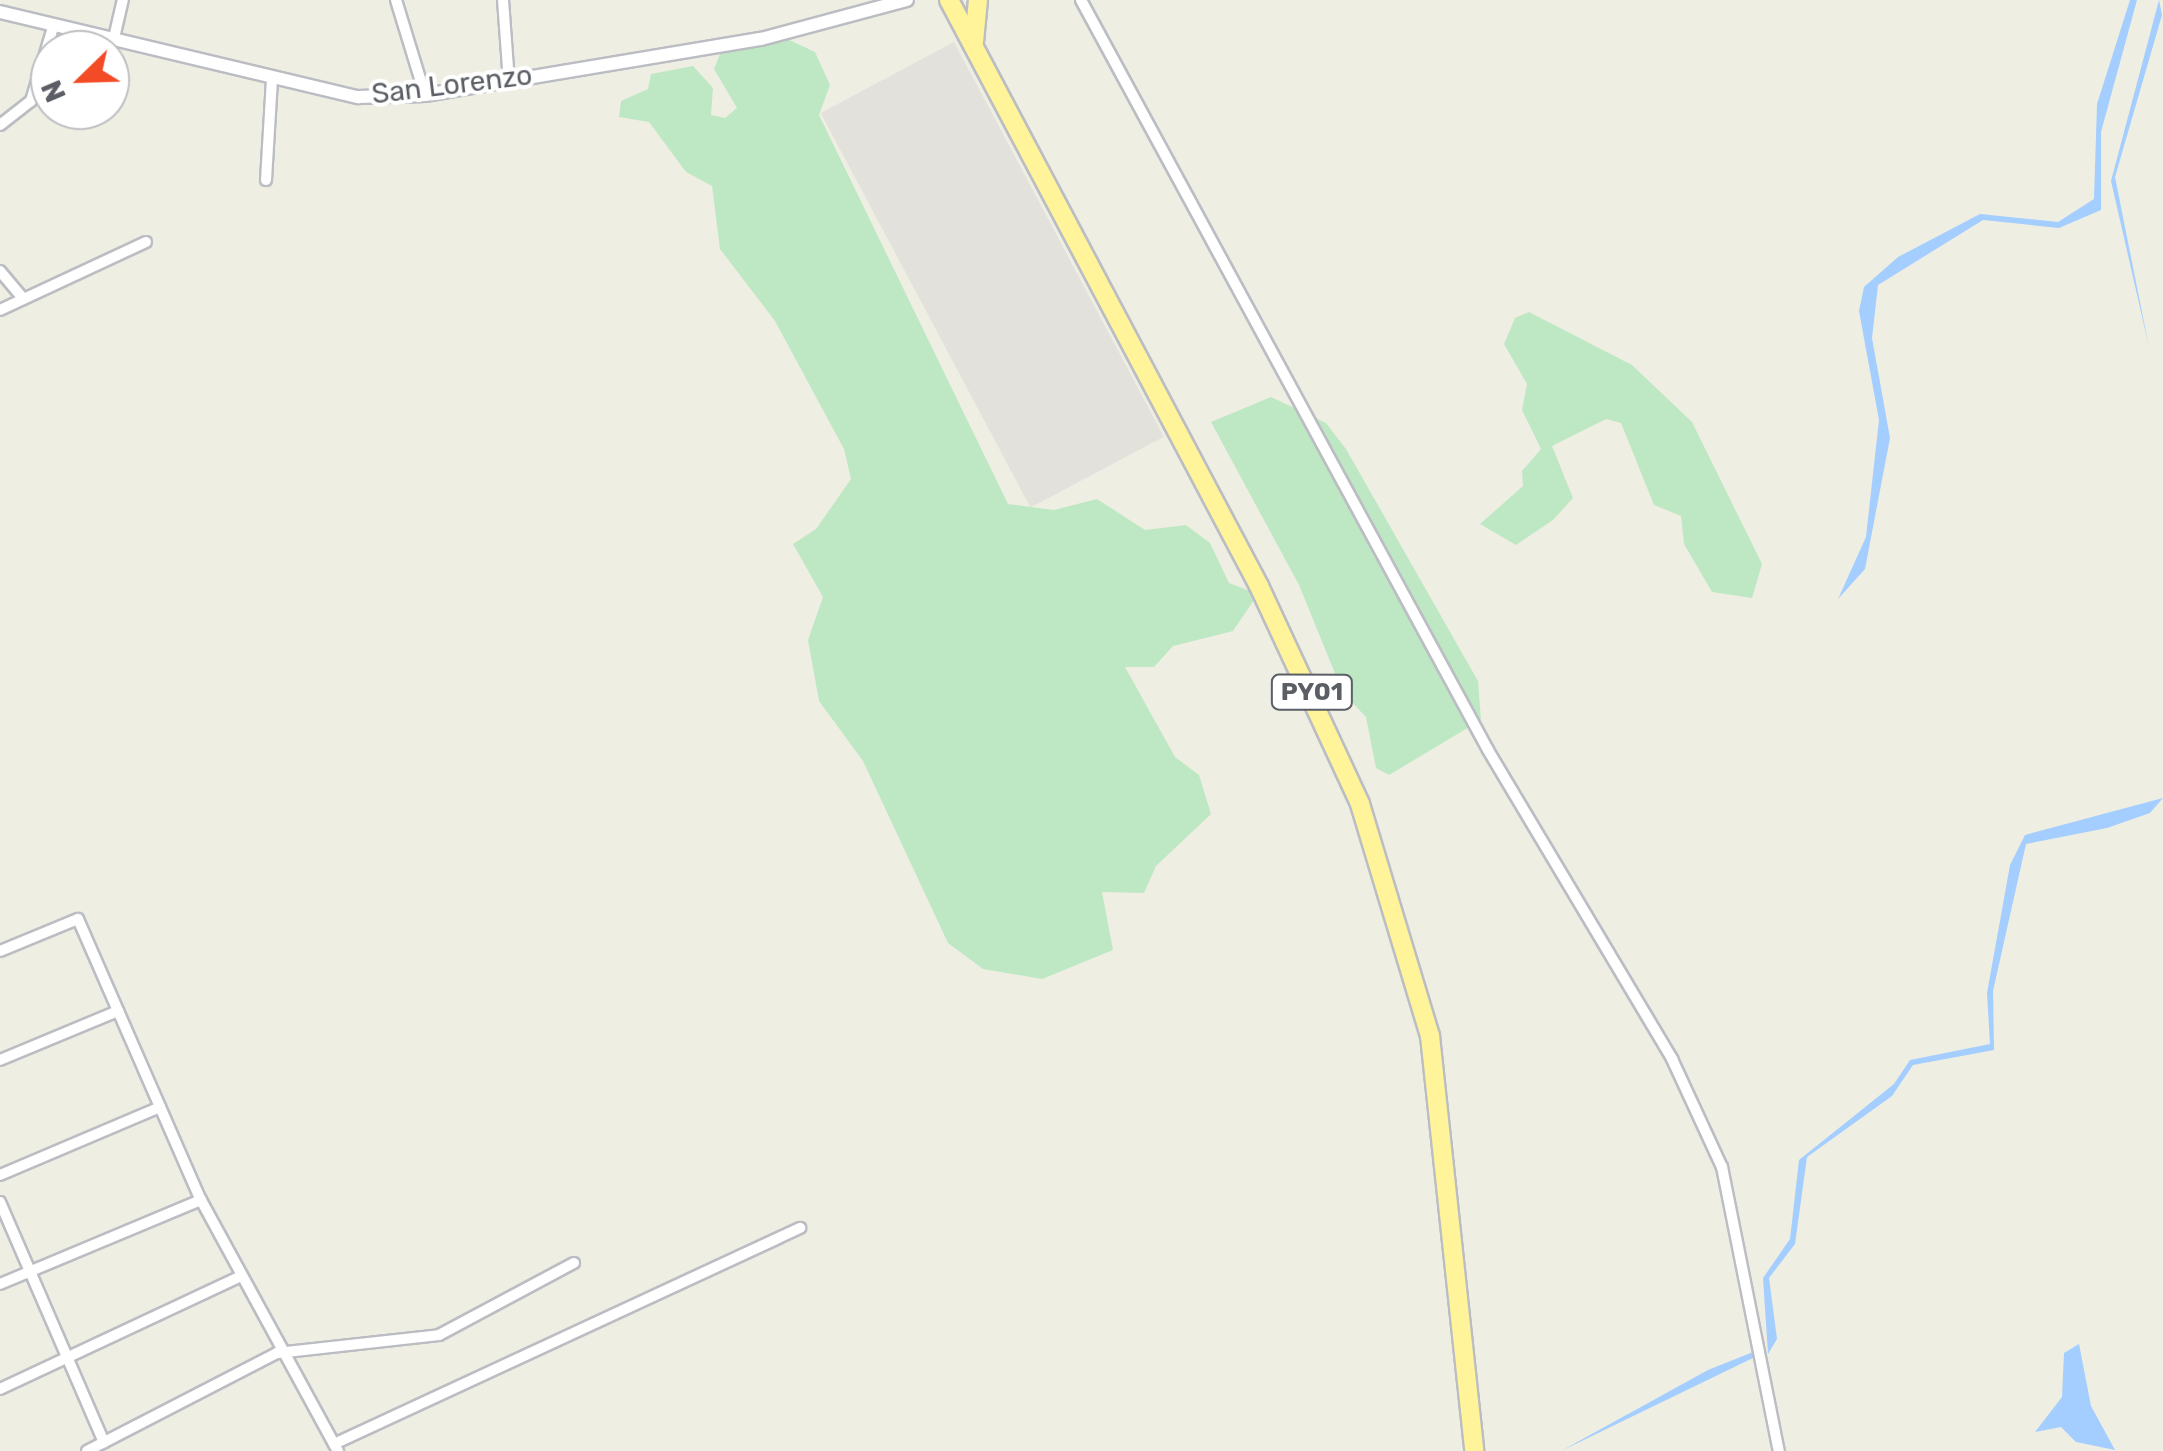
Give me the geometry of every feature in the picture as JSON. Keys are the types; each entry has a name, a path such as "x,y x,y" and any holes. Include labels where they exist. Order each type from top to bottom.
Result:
{"highway":[{"name":"PY01","path":"949,0 1259,586 1360,804 1430,1036 1474,1451"},
{"path":"974,47 978,0"}],"street":[{"path":"116,30 123,0"},
{"path":"396,0 425,94"},
{"path":"503,0 509,80"},
{"name":"San Lorenzo","path":"130,42 358,96 425,94 761,38 906,0"},
{"path":"1081,0 1488,750 1672,1059 1722,1166 1779,1451"},
{"name":"San Lorenzo","path":"0,12 80,30"},
{"path":"0,125 32,101 54,24"},
{"path":"266,180 272,78"},
{"path":"0,310 22,296 146,242"},
{"path":"0,271 22,296"},
{"path":"0,950 78,919 201,1200 240,1277 288,1351 336,1448 800,1228"},
{"path":"0,1060 118,1011"},
{"path":"0,1174 160,1106"},
{"path":"0,1284 201,1200"},
{"path":"0,1202 104,1442"},
{"path":"87,1451 288,1351 439,1335 574,1263"},
{"path":"0,1390 240,1277"}],"shaded area":[{"path":"954,42 1164,437 1031,508 821,113"}],"green space":[{"path":"785,38 815,52 830,85 819,115 1008,504 1054,510 1097,499 1145,530 1186,525 1210,543 1229,583 1258,594 1233,631 1173,646 1154,667 1125,667 1175,757 1199,775 1211,814 1156,866 1144,893 1102,892 1113,950 1042,979 983,969 948,943 863,761 819,701 808,640 823,597 793,544 816,529 851,479 844,449 775,321 720,249 712,186 686,172 649,122 619,117 621,101 648,89 651,74 693,66 713,88 711,115 725,118 737,108 714,69 720,54"},
{"path":"1529,312 1632,365 1692,422 1762,564 1752,598 1712,592 1684,544 1681,516 1654,505 1621,423 1606,419 1552,446 1573,498 1553,520 1516,545 1480,524 1523,486 1522,471 1541,449 1522,410 1527,384 1504,344 1515,318"},
{"path":"1271,397 1326,423 1346,449 1478,681 1481,720 1389,775 1376,768 1366,717 1343,693 1299,585 1211,422"}],"water":[{"path":"2130,0 2137,0 2101,132 2101,210 2059,228 1983,220 1878,285 1872,338 1890,438 1865,569 1838,599 1866,537 1879,420 1859,311 1864,287 1898,257 1980,214 2058,222 2094,199 2097,104"},
{"path":"2159,0 2162,15 2115,177 2149,347 2111,181"},
{"path":"2163,798 2150,813 2107,828 2026,844 1993,991 1994,1050 1913,1065 1892,1096 1807,1157 1795,1244 1769,1278 1777,1339 1768,1354 1763,1278 1790,1239 1799,1160 1894,1084 1910,1060 1990,1044 1987,993 2010,865 2025,835"},
{"path":"2079,1344 2091,1406 2115,1450 2076,1442 2061,1427 2035,1432 2062,1397 2064,1353"},
{"path":"1753,1352 1755,1357 1561,1451 1708,1370"}]}
